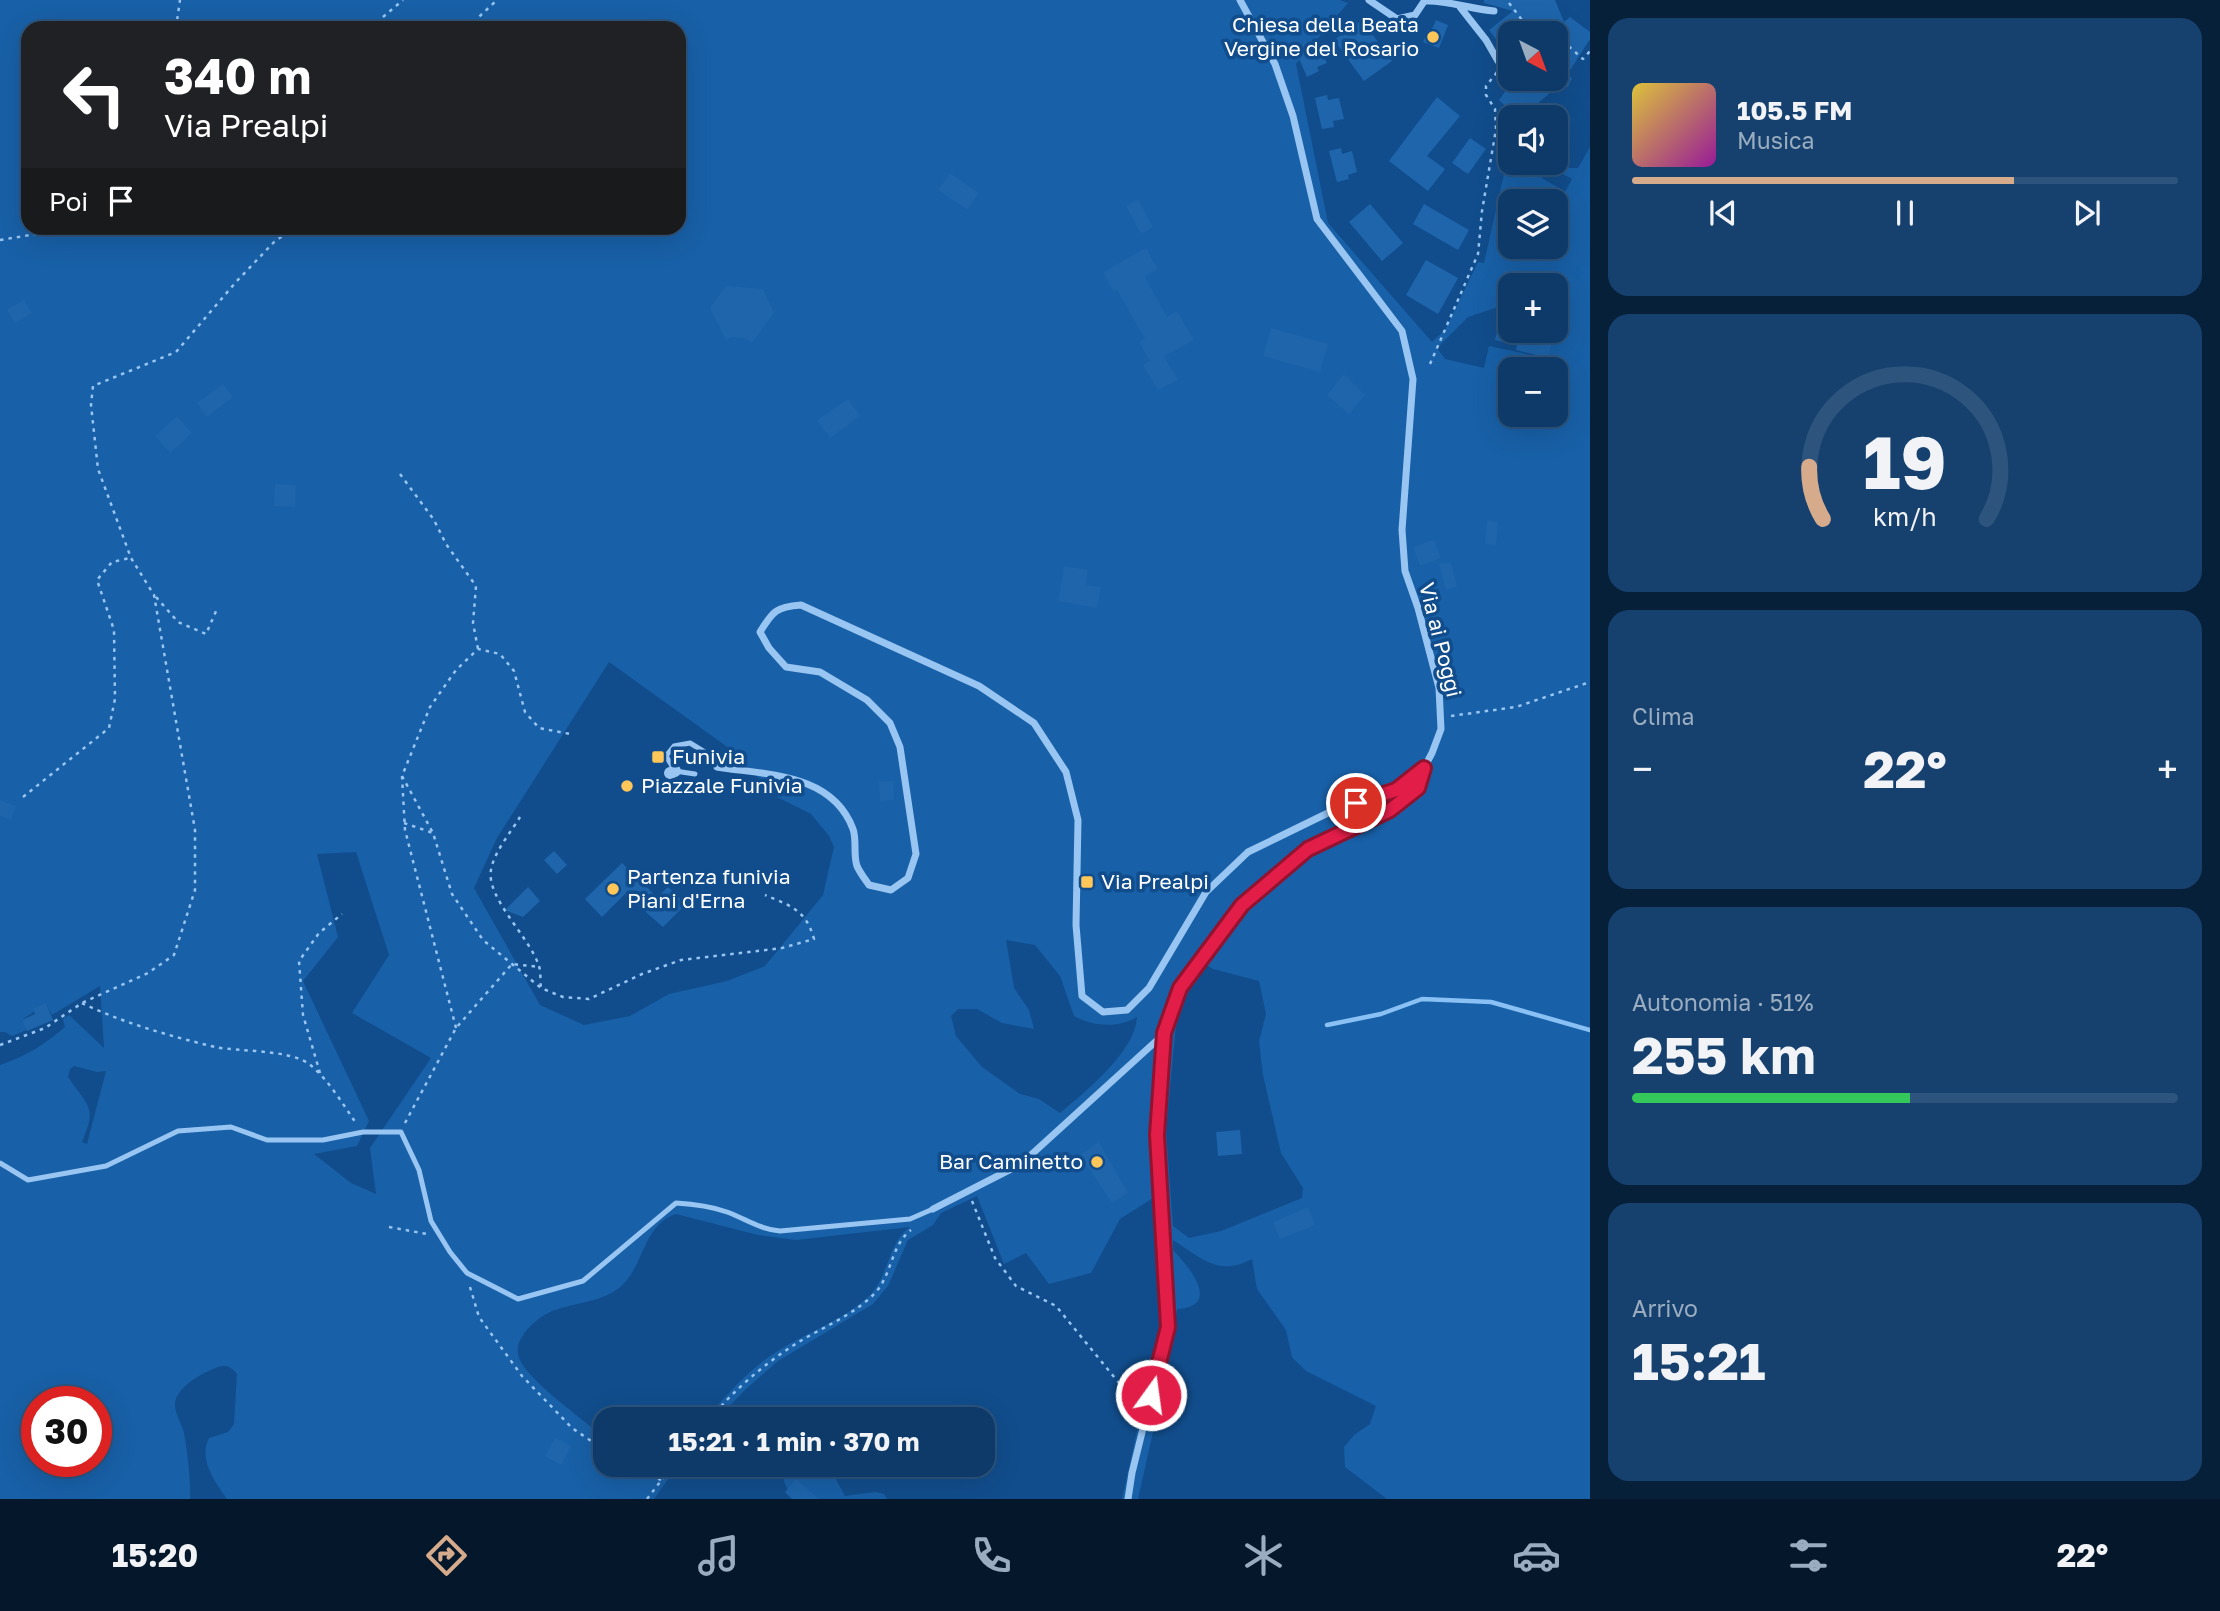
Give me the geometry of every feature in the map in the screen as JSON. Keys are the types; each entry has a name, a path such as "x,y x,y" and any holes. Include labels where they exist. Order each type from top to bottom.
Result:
{"street":[{"name":"Via ai Poggi","path":"1128,1499 1168,1327 1157,1135 1164,1033 1180,988 1242,905 1308,849 1390,810 1418,788 1441,729 1439,688 1419,608 1405,571 1402,530 1413,379 1410,358 1402,331 1317,219 1293,116 1275,64 1240,0"},
{"path":"1368,0 1397,19 1415,15 1425,0 1494,11"},
{"path":"1460,7 1486,40 1497,61"},
{"path":"717,767 805,781 821,788 844,810 854,831 857,866 869,885 891,891 908,878 916,854 900,747 890,723 867,699 820,672 786,667 769,648 760,632 769,617 781,606 801,605 979,686 1034,723 1066,772 1078,820 1076,925 1082,996 1103,1012 1127,1010 1149,988 1206,892 1248,852 1334,810 1396,790 1424,768"},
{"path":"933,1209 1021,1164 1164,1033"}],"lane":[{"path":"695,774 673,772 666,756 674,746 690,743 708,754 717,767"},
{"path":"0,1163 28,1180 106,1166 178,1131 231,1127 267,1140 323,1140 363,1132 401,1132 419,1170 431,1221 440,1236 467,1273 518,1298 583,1281 676,1203 707,1207 729,1213 762,1229 780,1231 910,1219 933,1209"}],"path":[{"path":"177,21 180,0"},
{"path":"378,21 403,0"},
{"path":"473,21 497,0"},
{"path":"1509,3 1523,21"},
{"path":"1568,46 1583,59 1590,51"},
{"path":"1430,364 1478,254 1482,211 1496,129 1495,109 1486,95 1486,86 1499,69 1497,61"},
{"path":"0,240 31,235"},
{"path":"217,609 206,634 178,622 154,595 131,558 98,469 91,405 93,386 176,352 243,274 285,235"},
{"path":"400,474 434,520 446,544 476,586 473,623 478,649"},
{"path":"23,797 109,728 115,699 114,630 97,580 112,562 131,558"},
{"path":"0,1045 45,1028 82,1003 148,973 174,955 195,890 195,830 154,595"},
{"path":"478,649 500,654 514,671 525,712 539,728 570,734"},
{"path":"456,1028 440,976 404,824 402,776 430,707 456,670 478,649"},
{"path":"1440,721 1452,716 1516,707 1590,682"},
{"path":"402,776 433,833 452,894 483,940 541,988 564,997 589,999 642,974 681,960 782,948 814,939 808,920 801,913 765,895"},
{"path":"520,817 491,867 490,883 540,967 541,988"},
{"path":"404,824 433,833"},
{"path":"320,1076 303,1015 299,961 319,933 342,914"},
{"path":"512,964 540,967"},
{"path":"401,1132 456,1028 512,964"},
{"path":"82,1003 106,1015 217,1047 260,1050 307,1063 363,1132"},
{"path":"968,1191 995,1258 1016,1286 1056,1306 1128,1394 1140,1440"},
{"path":"388,1227 440,1236"},
{"path":"722,1407 760,1370 793,1346 865,1303 884,1283 902,1237 912,1230"},
{"path":"467,1273 479,1317 522,1376 572,1428 593,1442"},
{"path":"654,1477 661,1480"},
{"path":"647,1499 663,1477"}],"shaded area":[{"path":"0,0 1340,0 1348,3 1296,64 1328,223 1432,342 1445,330 1478,262 1484,263 1498,201 1498,259 1568,259 1567,189 1572,179 1565,175 1568,175 1568,168 1578,168 1590,147 1590,1499 1387,1499 1345,1467 1344,1447 1354,1435 1370,1424 1376,1406 1306,1371 1292,1357 1286,1330 1257,1289 1252,1259 1240,1264 1220,1266 1202,1259 1173,1240 1173,1250 1193,1275 1200,1293 1198,1301 1191,1306 1177,1309 1169,1361 1138,1499 1122,1499 1161,1321 1156,1200 1153,1198 1120,1219 1091,1273 1049,1284 1026,1253 1004,1264 977,1196 941,1213 933,1225 908,1240 888,1286 873,1304 778,1361 729,1407 716,1407 760,1364 781,1349 849,1312 869,1296 881,1279 897,1241 910,1227 796,1240 758,1235 676,1214 656,1227 628,1279 619,1288 602,1297 548,1313 532,1324 520,1341 518,1354 522,1364 542,1386 593,1429 593,1477 670,1477 654,1499 227,1499 209,1470 205,1454 209,1438 228,1432 234,1424 237,1374 229,1367 223,1366 195,1379 183,1388 176,1400 175,1406 186,1448 190,1499 0,1499 0,1065 26,1054 50,1039 65,1027 63,1019 69,1015 104,1048 100,986 52,1015 46,1004 23,1019 29,1029 12,1036 0,1032","holes":["609,662 726,746 779,798 811,814 829,836 834,847 823,895 765,966 727,981 669,994 630,1016 584,1025 540,1005 474,888 497,838","356,852 389,955 352,1013 431,1058 370,1148 376,1194 351,1183 314,1154 357,1146 369,1121 303,981 338,937 317,854","1006,940 1035,945 1060,976 1074,1016 1106,1025 1130,1021 1137,1017 1128,1044 1119,1057 1060,1113 1039,1099 1020,1094 982,1067 956,1036 951,1016 958,1009 977,1009 1002,1023 1034,1029 1029,1010 1014,988","1205,964 1213,969 1259,981 1266,1014 1259,1041 1263,1075 1281,1153 1303,1188 1302,1198 1221,1231 1189,1238 1173,1226 1166,1130 1176,1025 1187,991","74,1066 97,1072 106,1071 87,1144 82,1142 90,1114 86,1102 68,1077"]},
{"path":"1504,175 1537,175 1560,189 1501,189"},
{"path":"784,1477 835,1477 845,1496 875,1492 884,1494 887,1499 792,1499"}],"building":[{"path":"1484,0 1555,0 1564,21 1500,21 1513,11 1484,3"},
{"path":"1570,17 1590,32 1590,39 1568,73 1568,21 1565,21"},
{"path":"1362,20 1392,61 1364,81 1334,40"},
{"name":"Chiesa della Beata Vergine del Rosario","path":"1436,20 1448,25 1439,48 1423,42"},
{"path":"1498,23 1498,42 1489,30"},
{"path":"1306,42 1308,47 1318,43 1327,63 1317,67 1319,71 1307,77 1294,47"},
{"path":"1505,91 1552,91 1536,105 1504,105 1499,100"},
{"path":"1327,95 1328,100 1339,98 1344,119 1333,121 1334,127 1322,129 1315,98"},
{"path":"1437,97 1460,116 1427,156 1445,169 1428,191 1389,161"},
{"path":"1470,138 1486,149 1468,174 1452,163"},
{"path":"1341,148 1342,154 1352,151 1357,172 1348,175 1349,179 1337,182 1329,151"},
{"path":"950,173 979,193 968,210 938,190"},
{"path":"1138,199 1153,227 1141,234 1126,206"},
{"path":"1370,204 1403,243 1382,261 1349,222"},
{"path":"1424,204 1469,230 1458,250 1413,224"},
{"path":"1146,248 1158,269 1145,277 1167,317 1177,311 1194,340 1164,356 1178,380 1158,390 1143,365 1150,361 1139,342 1145,339 1117,290 1114,292 1103,272"},
{"path":"1426,260 1458,278 1438,314 1406,295"},
{"path":"726,286 763,289 774,313 752,343 746,338 733,337 726,340 710,308"},
{"path":"24,300 32,313 15,323 7,310"},
{"path":"1271,328 1328,344 1320,372 1263,356"},
{"path":"1508,343 1552,343 1548,357 1516,350 1517,345"},
{"path":"1344,374 1365,395 1349,414 1327,395"},
{"path":"223,384 233,397 207,417 197,403"},
{"path":"848,399 860,416 830,438 817,420"},
{"path":"177,416 192,433 170,453 155,436"},
{"path":"275,484 296,485 295,507 274,506"},
{"path":"1487,521 1498,522 1496,545 1485,544"},
{"path":"1434,540 1441,558 1420,566 1413,547"},
{"path":"1451,562 1457,587 1446,590 1439,564"},
{"path":"1064,566 1088,570 1085,585 1101,587 1097,608 1058,601"},
{"path":"893,781 894,800 880,801 879,782"},
{"path":"0,800 16,806 11,820 0,816"},
{"path":"554,851 567,865 557,874 544,860"},
{"path":"622,863 657,897 668,887 686,904 663,927 625,894 602,917 585,899"},
{"path":"528,887 540,901 523,917 505,910"},
{"path":"46,1003 53,1020 27,1031 22,1020 35,1014 33,1009"},
{"path":"1240,1130 1242,1154 1218,1156 1216,1132"},
{"path":"1099,1142 1128,1193 1112,1203 1080,1155"},
{"path":"1308,1207 1315,1225 1280,1239 1273,1222"},
{"path":"555,1438 571,1446 561,1465 545,1456"},
{"path":"796,1479 819,1499 792,1499 785,1492"}],"waterway":[{"path":"1327,1025 1381,1014 1422,999 1491,1002 1590,1030"}],"place":[{"name":"Chiesa della Beata Vergine del Rosario","path":"1433,37"},
{"name":"Funivia","path":"658,757"},
{"name":"Piazzale Funivia","path":"627,786"},
{"name":"Via Prealpi","path":"1087,882"},
{"name":"Partenza funivia Piani d'Erna","path":"613,889"},
{"name":"Bar Caminetto","path":"1097,1162"}],"route":[{"path":"1151,1395 1168,1327 1157,1135 1164,1071 1164,1033 1180,988 1242,905 1308,849 1390,810 1418,788 1424,768 1396,790 1356,803"}]}
